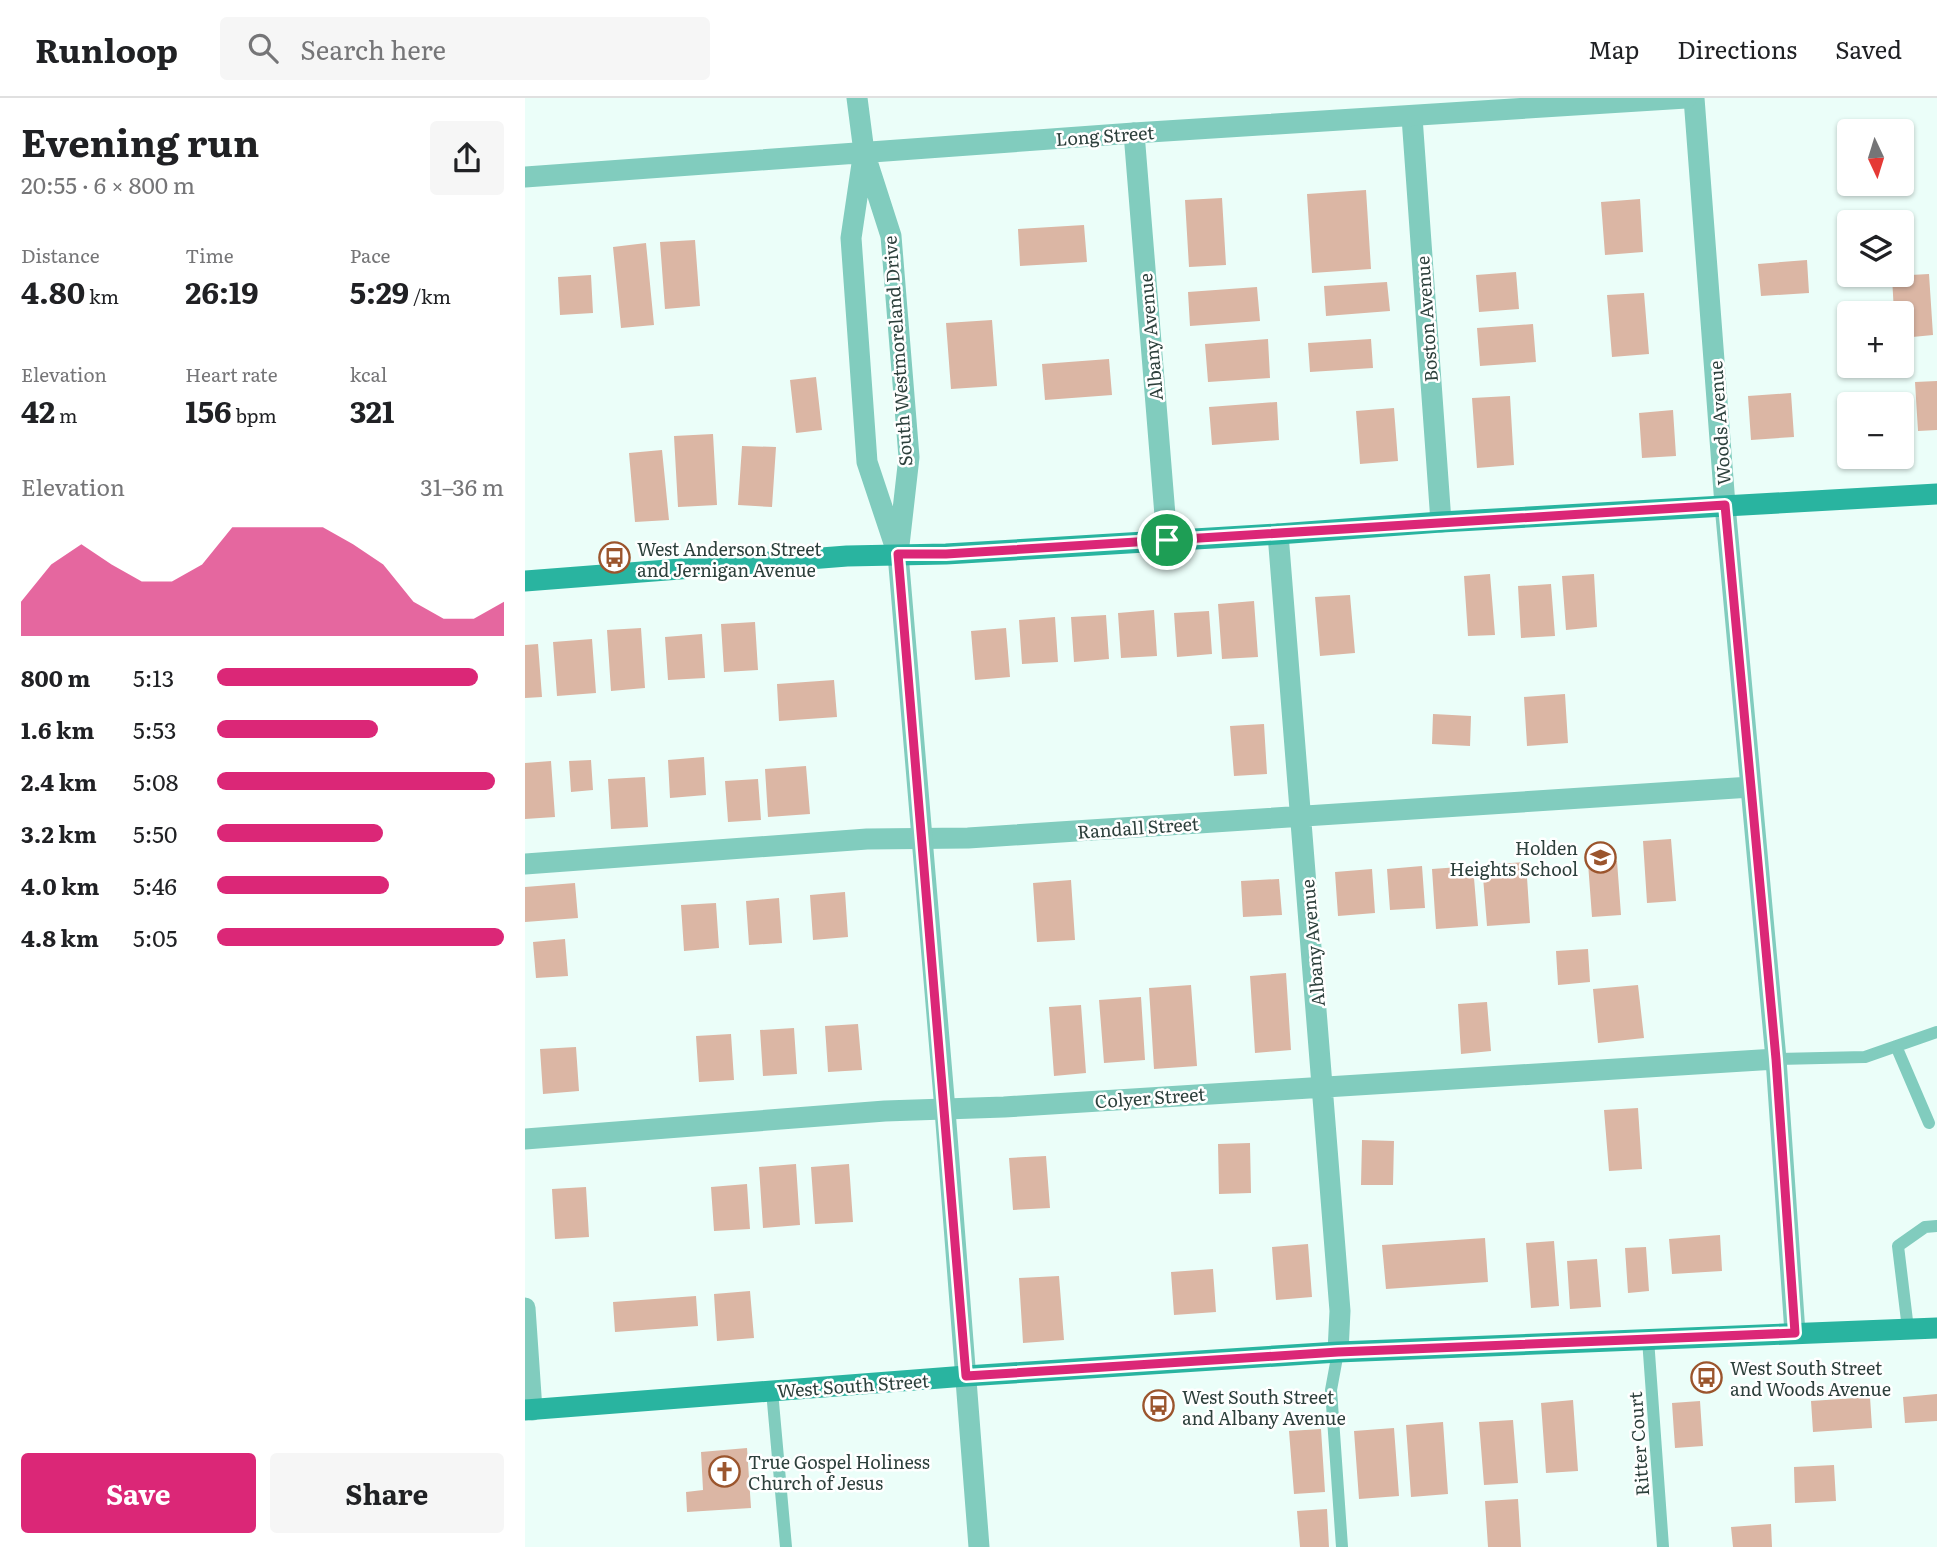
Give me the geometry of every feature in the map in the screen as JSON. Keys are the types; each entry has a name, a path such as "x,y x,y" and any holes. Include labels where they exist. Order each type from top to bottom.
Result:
{"main road":[{"path":"525,581 846,556 946,554 1937,494"},
{"name":"West South Street","path":"529,1410 966,1376 1338,1352 1937,1328"}],"street":[{"name":"South Westmoreland Drive","path":"857,98 864,152 891,236 909,457 898,554 979,1547"},
{"name":"Long Street","path":"525,177 1134,133 1686,98"},
{"name":"Woods Avenue","path":"1694,98 1725,505 1776,1059 1795,1333"},
{"name":"Boston Avenue","path":"1412,117 1441,522"},
{"name":"Albany Avenue","path":"1134,133 1167,540"},
{"name":"South Westmoreland Drive","path":"864,152 851,238 867,462 898,554"},
{"name":"Albany Avenue","path":"1278,534 1324,1086 1340,1311 1338,1352"},
{"name":"Randall Street","path":"525,864 867,839 968,838 1751,787"},
{"name":"Colyer Street","path":"525,1139 884,1111 945,1110 1776,1059"},
{"path":"525,1308 529,1410"}],"lane":[{"path":"1776,1059 1865,1057 1937,1032"},
{"path":"1896,1046 1929,1123"},
{"path":"1908,1329 1899,1246 1925,1227 1937,1226"},
{"name":"Ritter Court","path":"1648,1339 1663,1547"},
{"path":"1338,1352 1331,1390 1342,1547"},
{"path":"772,1391 786,1547"}],"building":[{"path":"1366,190 1371,269 1312,273 1307,194"},
{"path":"1222,198 1226,265 1189,267 1185,200"},
{"path":"1640,199 1643,252 1605,255 1601,202"},
{"path":"1084,225 1087,262 1020,266 1018,229"},
{"path":"695,240 700,306 665,309 660,242"},
{"path":"646,243 654,325 621,328 613,247"},
{"path":"1807,260 1809,293 1761,296 1758,264"},
{"path":"1516,272 1519,309 1479,312 1476,275"},
{"path":"1929,274 1933,335 1914,337 1914,301 1893,301 1893,287 1914,287 1914,275"},
{"path":"591,275 593,313 560,315 558,277"},
{"path":"1387,282 1390,311 1326,316 1324,286"},
{"path":"1257,287 1260,321 1190,326 1188,292"},
{"path":"1644,293 1649,354 1612,357 1607,295"},
{"path":"992,320 997,386 951,389 946,323"},
{"path":"1533,324 1536,362 1480,366 1477,328"},
{"path":"1268,339 1270,378 1208,382 1205,344"},
{"path":"1371,339 1373,368 1310,372 1308,343"},
{"path":"1109,359 1112,395 1045,400 1042,364"},
{"path":"816,377 822,430 796,433 790,380"},
{"path":"1937,381 1937,430 1918,431 1915,382"},
{"path":"1791,393 1794,437 1751,440 1748,396"},
{"path":"1510,396 1514,465 1477,468 1472,398"},
{"path":"1277,402 1279,440 1212,445 1209,407"},
{"path":"1394,408 1398,461 1360,464 1356,411"},
{"path":"1673,410 1676,456 1642,458 1639,413"},
{"path":"713,434 717,505 678,507 674,436"},
{"path":"742,446 776,447 772,507 738,505"},
{"path":"662,450 669,520 635,522 629,453"},
{"path":"1490,574 1495,635 1468,636 1464,576"},
{"path":"1594,574 1597,627 1566,630 1562,576"},
{"path":"1551,584 1555,636 1521,638 1518,586"},
{"path":"1350,595 1355,653 1320,656 1315,597"},
{"path":"1254,601 1258,657 1222,659 1218,604"},
{"path":"1154,610 1157,656 1121,658 1118,613"},
{"path":"1209,611 1212,654 1177,657 1174,613"},
{"path":"1106,615 1109,659 1074,662 1071,617"},
{"path":"1055,617 1058,662 1022,664 1019,620"},
{"path":"755,622 758,670 724,672 721,624"},
{"path":"641,628 645,688 611,691 607,630"},
{"path":"1006,628 1010,677 975,680 971,631"},
{"path":"702,634 705,678 668,680 665,637"},
{"path":"592,639 596,693 557,696 553,642"},
{"path":"538,644 542,697 525,698 525,645"},
{"path":"834,680 837,717 779,721 777,684"},
{"path":"1565,694 1568,743 1527,746 1524,697"},
{"path":"1433,714 1471,716 1470,746 1432,744"},
{"path":"1264,724 1267,774 1234,776 1230,726"},
{"path":"704,757 706,795 670,798 668,760"},
{"path":"591,760 593,790 571,792 569,761"},
{"path":"551,761 555,817 525,819 525,763"},
{"path":"806,766 810,814 768,817 765,769"},
{"path":"645,777 648,827 611,829 608,779"},
{"path":"758,779 761,820 728,822 725,781"},
{"path":"1671,839 1676,901 1647,903 1643,841"},
{"path":"1617,861 1621,915 1592,917 1588,863"},
{"path":"1526,862 1530,923 1487,926 1482,865"},
{"path":"1422,866 1425,908 1390,910 1387,869"},
{"path":"1473,866 1478,926 1436,929 1432,869"},
{"path":"1372,869 1375,913 1338,916 1335,872"},
{"path":"1279,879 1282,915 1243,917 1241,881"},
{"path":"1071,880 1075,940 1037,942 1033,883"},
{"path":"575,883 578,918 525,922 525,887"},
{"path":"845,892 848,937 813,940 810,895"},
{"path":"779,898 782,943 749,945 746,901"},
{"path":"716,903 719,948 684,951 681,905"},
{"path":"565,939 568,976 536,978 533,942"},
{"path":"1588,949 1590,982 1558,985 1556,951"},
{"path":"1286,973 1291,1050 1255,1053 1250,976"},
{"path":"1191,985 1197,1066 1154,1069 1149,988"},
{"path":"1638,985 1644,1038 1598,1043 1593,989"},
{"path":"1141,997 1145,1060 1104,1063 1099,1000"},
{"path":"1487,1002 1491,1051 1461,1054 1458,1004"},
{"path":"1081,1005 1086,1073 1054,1076 1049,1007"},
{"path":"858,1024 862,1070 828,1072 825,1026"},
{"path":"794,1028 797,1074 763,1076 760,1030"},
{"path":"731,1034 734,1080 699,1082 696,1036"},
{"path":"576,1047 579,1091 543,1094 540,1049"},
{"path":"1638,1108 1642,1169 1609,1171 1604,1110"},
{"path":"1362,1140 1394,1141 1393,1185 1361,1185"},
{"path":"1250,1143 1251,1193 1219,1194 1218,1144"},
{"path":"1046,1156 1050,1208 1013,1210 1009,1158"},
{"path":"796,1164 800,1225 763,1228 759,1167"},
{"path":"849,1164 853,1222 815,1224 811,1167"},
{"path":"747,1184 750,1229 714,1231 711,1187"},
{"path":"586,1187 589,1237 555,1239 552,1189"},
{"path":"1720,1235 1722,1271 1672,1274 1669,1239"},
{"path":"1485,1238 1488,1282 1386,1289 1382,1245"},
{"path":"1554,1241 1559,1306 1531,1308 1526,1243"},
{"path":"1308,1244 1312,1297 1276,1300 1272,1247"},
{"path":"1646,1247 1649,1291 1628,1293 1625,1248"},
{"path":"1597,1259 1601,1307 1570,1309 1567,1261"},
{"path":"1213,1269 1216,1312 1174,1315 1171,1272"},
{"path":"1059,1276 1064,1340 1023,1343 1019,1278"},
{"path":"750,1291 754,1338 717,1341 714,1294"},
{"path":"696,1296 698,1326 615,1332 613,1302"},
{"path":"1937,1394 1937,1421 1905,1423 1903,1397"},
{"path":"1870,1397 1872,1428 1813,1432 1811,1401"},
{"path":"1573,1400 1578,1471 1546,1473 1541,1403"},
{"path":"1700,1401 1703,1446 1675,1448 1672,1403"},
{"path":"1513,1420 1518,1483 1484,1485 1479,1422"},
{"path":"1443,1422 1448,1494 1411,1497 1406,1425"},
{"path":"1394,1428 1399,1496 1359,1499 1354,1431"},
{"path":"1321,1429 1325,1492 1294,1494 1289,1431"},
{"name":"True Gospel Holiness Church of Jesus","path":"747,1448 751,1508 687,1512 686,1492 703,1490 701,1452"},
{"path":"1834,1465 1836,1501 1795,1503 1794,1467"},
{"path":"1518,1499 1521,1547 1488,1547 1485,1501"},
{"path":"1327,1509 1329,1547 1300,1547 1297,1511"},
{"path":"1771,1524 1772,1547 1733,1547 1731,1527"}],"place":[{"name":"West Anderson Street and Jernigan Avenue","path":"614,558"},
{"name":"Holden Heights School","path":"1601,857"},
{"name":"West South Street and Woods Avenue","path":"1707,1377"},
{"name":"West South Street and Albany Avenue","path":"1159,1406"},
{"name":"True Gospel Holiness Church of Jesus","path":"725,1471"}],"route":[{"path":"1725,505 1776,1059 1795,1333 1338,1352 966,1376 898,554 946,554 1167,540 1725,505"}]}
